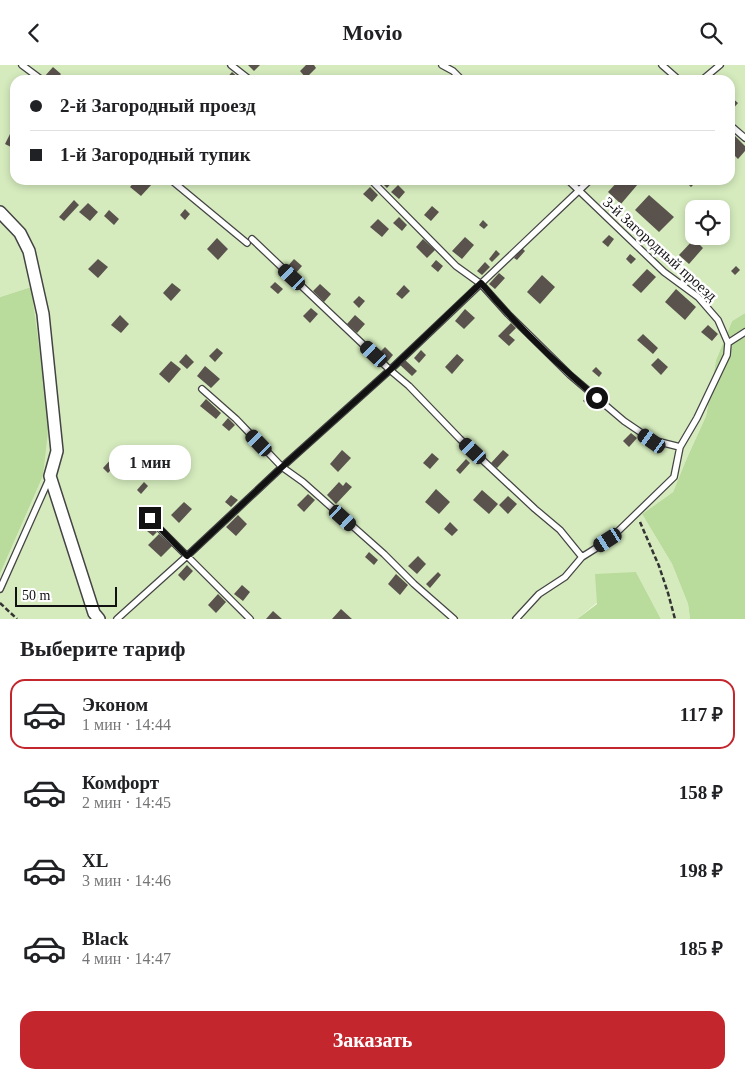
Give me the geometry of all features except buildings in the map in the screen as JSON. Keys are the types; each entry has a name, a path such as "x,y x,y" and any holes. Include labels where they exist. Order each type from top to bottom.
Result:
{"street":[{"path":"0,212 20,233 29,251 44,314 57,451 50,476 94,613 99,619"}],"lane":[{"path":"22,65 35,75"},
{"path":"231,65 244,75"},
{"path":"442,65 456,75"},
{"path":"662,65 673,75"},
{"path":"708,75 720,65"},
{"path":"735,129 745,138"},
{"path":"177,185 250,241 390,370 410,385 460,439 560,530 582,557"},
{"path":"376,185 456,266 481,283 508,315 570,375 624,421 652,441 680,447"},
{"name":"3-й Загородный проезд","path":"573,185 664,272 698,297 718,320 728,343"},
{"path":"117,619 390,370 585,185"},
{"path":"516,619 539,595 565,577 582,557 608,540 674,477 680,447 697,418 727,355 728,343 745,332"},
{"path":"202,389 236,419 282,467 310,488 454,619"},
{"path":"0,589 50,476"},
{"path":"150,518 250,619"}],"path":[{"path":"636,513 659,566 675,619"},
{"path":"0,603 17,619"}],"green space":[{"path":"0,65 745,65 745,313 732,321 716,360 706,416 673,492 642,514 672,564 688,604 690,619 661,619 636,572 577,619 0,619 0,574 43,476 31,287 0,297"},
{"path":"31,287 49,422 43,476 0,574 0,297"},
{"path":"745,313 745,619 690,619 688,604 672,564 642,514 673,492 706,416 716,360 732,321"},
{"path":"636,572 661,619 577,619 597,604 595,574"}],"route":[{"path":"150,518 187,556 390,370 481,283 508,315 570,375 597,398"}]}
